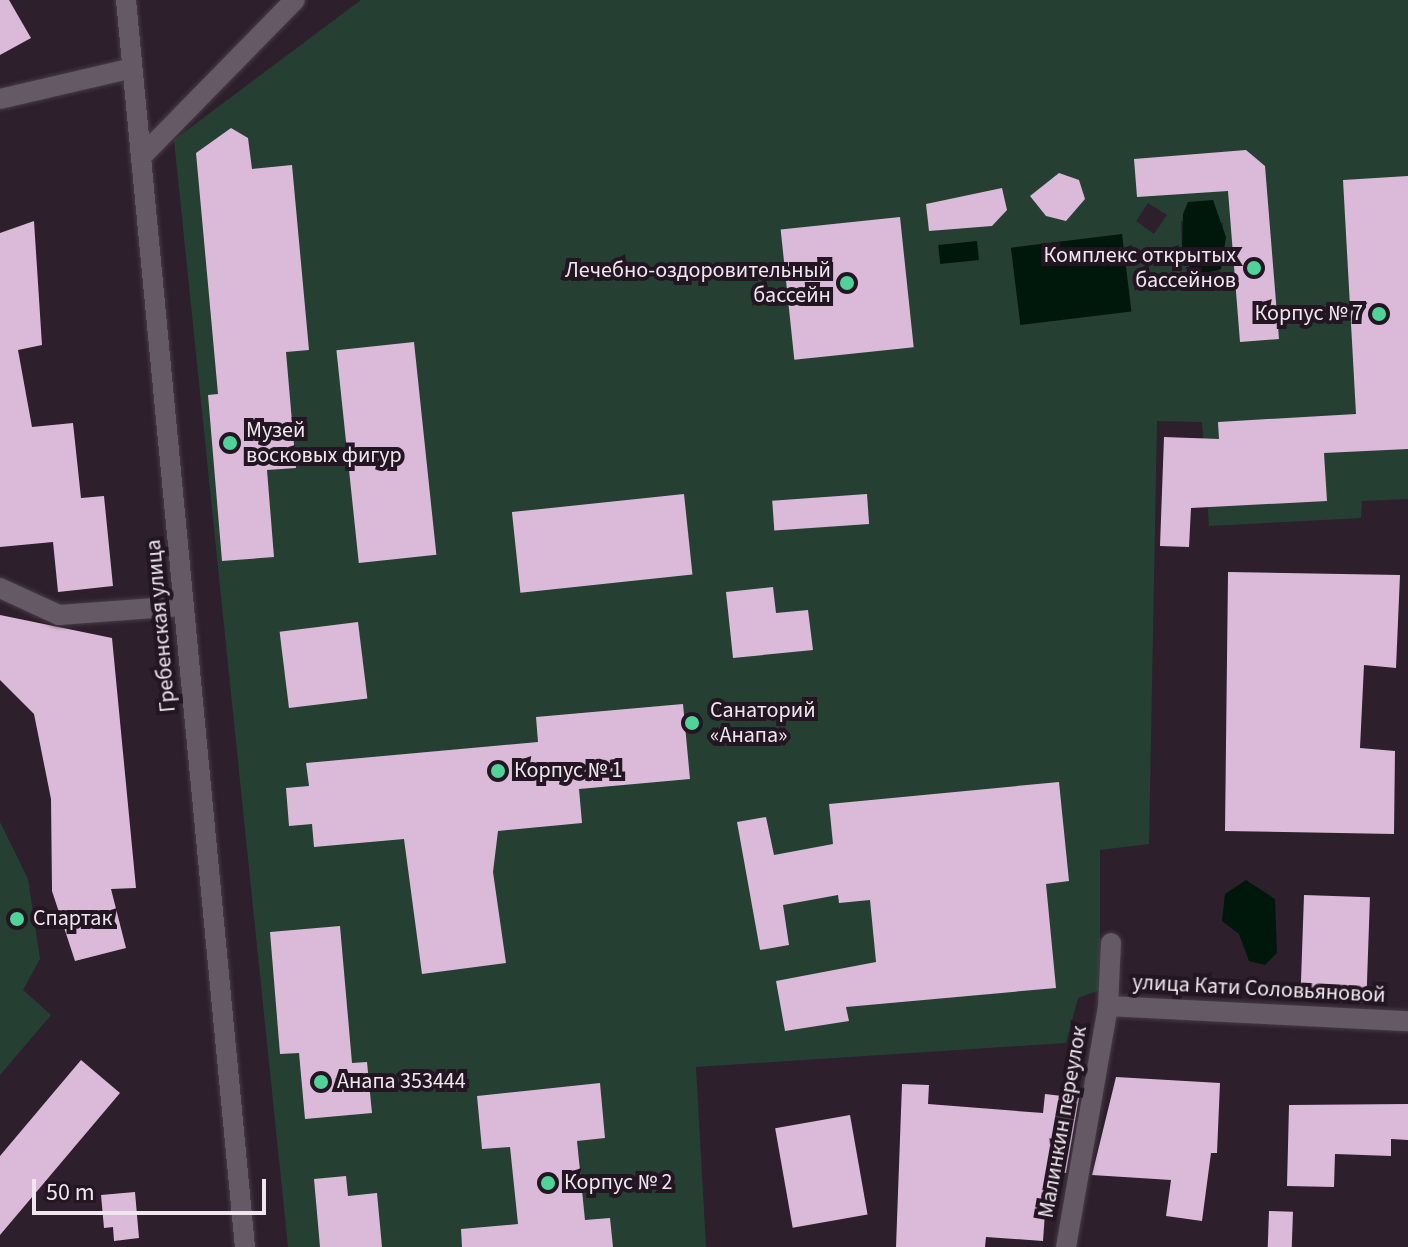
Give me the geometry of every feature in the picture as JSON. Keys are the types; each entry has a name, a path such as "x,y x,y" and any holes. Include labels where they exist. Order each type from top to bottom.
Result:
{"street":[{"name":"Гребенская улица","path":"126,0 129,69 141,157 245,1247"},
{"path":"141,157 295,0"},
{"path":"0,99 129,69"},
{"path":"0,588 59,615 182,606"},
{"name":"Малинкин переулок","path":"1066,1247 1108,1006 1111,943"},
{"name":"улица Кати Соловьяновой","path":"1108,1006 1408,1021"}],"shaded area":[{"name":"Санаторий «Анапа»","path":"361,0 1408,0 1408,499 1362,501 1361,518 1209,526 1202,422 1157,421 1149,844 1100,850 1100,990 1078,998 1066,1043 696,1067 706,1247 288,1247 174,140","holes":["1148,203 1167,215 1154,234 1136,221","1181,221 1223,223 1220,272 1194,276 1182,251"]},
{"path":"1213,200 1226,237 1221,269 1194,276 1182,251 1183,214 1188,202"},
{"path":"1122,234 1132,311 1020,325 1011,248"},
{"path":"977,241 979,260 940,264 938,245"},
{"name":"Спартак","path":"0,822 28,879 40,959 23,990 51,1015 0,1075"},
{"path":"1246,880 1275,899 1277,953 1265,965 1249,961 1239,934 1222,921 1225,894"}],"building":[{"path":"0,0 9,0 31,38 0,55"},
{"path":"231,128 248,138 252,169 292,165 309,350 286,352 296,468 267,470 274,557 222,561 208,395 218,394 196,153"},
{"name":"Комплекс открытых бассейнов","path":"1246,150 1265,166 1279,339 1240,342 1228,191 1137,197 1134,159"},
{"path":"1059,173 1079,180 1085,199 1066,221 1046,216 1030,196"},
{"path":"1408,176 1408,449 1324,453 1327,501 1191,508 1189,547 1160,546 1164,437 1219,439 1218,422 1356,414 1343,180"},
{"path":"1002,188 1007,210 992,226 929,231 926,204"},
{"name":"Лечебно-оздоровительный бассейн","path":"900,217 914,347 794,360 781,230"},
{"path":"34,221 42,345 18,350 32,427 73,423 81,498 104,496 113,586 58,592 53,542 0,547 0,233"},
{"path":"414,342 436,555 359,563 336,350"},
{"path":"684,494 692,575 520,593 512,512"},
{"path":"867,494 869,524 774,531 772,501"},
{"path":"1228,572 1400,575 1396,668 1364,665 1360,748 1395,751 1394,834 1225,831"},
{"path":"773,587 776,613 808,610 813,650 733,658 726,592"},
{"path":"0,615 112,638 136,888 111,889 126,948 75,961 52,891 51,799 34,714 0,680"},
{"path":"358,622 367,698 289,708 280,632"},
{"name":"Корпус № 1","path":"683,704 690,779 579,789 582,823 498,831 493,872 506,963 422,974 404,839 314,847 312,824 289,826 286,788 309,786 306,763 538,742 536,717"},
{"path":"1059,782 1069,881 1046,884 1056,988 846,1007 849,1021 785,1031 776,981 876,962 870,900 839,903 838,895 783,905 789,945 760,950 737,822 766,817 774,855 833,844 829,804"},
{"path":"1304,895 1370,897 1366,1003 1300,1001"},
{"path":"340,926 352,1063 367,1062 372,1113 305,1119 299,1053 280,1054 270,932"},
{"path":"81,1060 120,1093 0,1235 0,1156"},
{"path":"1116,1077 1220,1083 1217,1153 1211,1153 1202,1221 1166,1216 1171,1180 1092,1175"},
{"name":"Корпус № 2","path":"600,1083 605,1138 577,1141 585,1220 610,1218 613,1247 462,1247 461,1229 518,1224 510,1147 482,1149 477,1096"},
{"path":"902,1084 929,1085 928,1104 1043,1113 1045,1094 1079,1098 1066,1173 1048,1171 1043,1241 986,1237 985,1247 896,1247"},
{"path":"1408,1104 1408,1140 1391,1139 1391,1156 1335,1154 1334,1187 1287,1186 1289,1105"},
{"path":"850,1115 868,1214 793,1228 775,1128"},
{"path":"346,1176 348,1196 377,1193 382,1247 320,1247 314,1179"},
{"path":"135,1192 139,1238 114,1241 113,1227 104,1228 101,1195"},
{"path":"1269,1211 1293,1212 1292,1247 1268,1247"}],"place":[{"name":"Комплекс открытых бассейнов","path":"1254,268"},
{"name":"Лечебно-оздоровительный бассейн","path":"847,283"},
{"name":"Корпус № 7","path":"1379,314"},
{"name":"Музей восковых фигур","path":"230,443"},
{"name":"Санаторий «Анапа»","path":"692,723"},
{"name":"Корпус № 1","path":"498,771"},
{"name":"Спартак","path":"17,919"},
{"name":"Анапа 353444","path":"321,1082"},
{"name":"Корпус № 2","path":"548,1183"}]}
